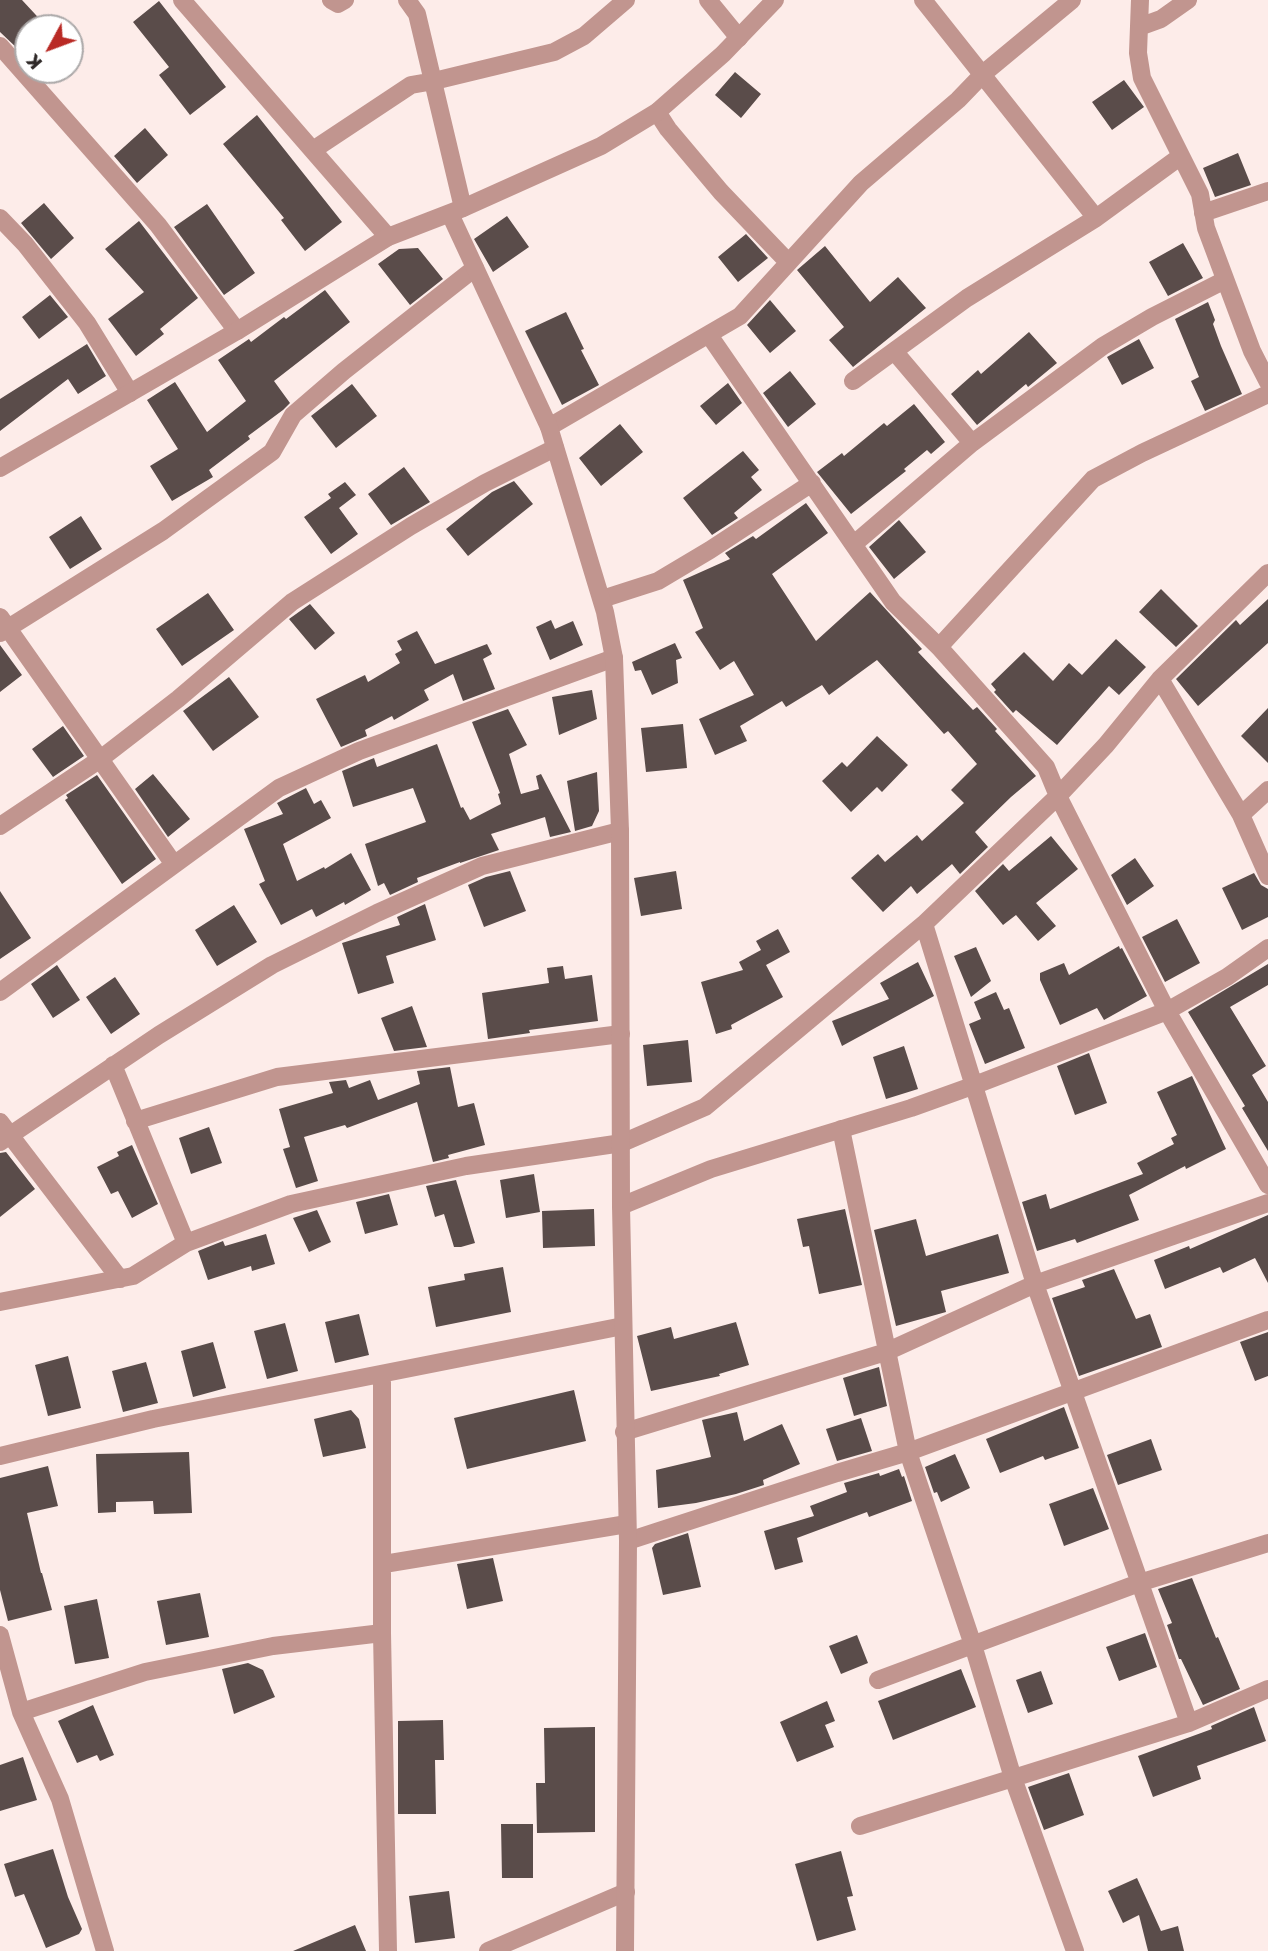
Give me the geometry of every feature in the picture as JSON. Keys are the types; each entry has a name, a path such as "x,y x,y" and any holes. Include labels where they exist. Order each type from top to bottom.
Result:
{"street":[{"path":"182,0 388,237"},
{"path":"331,0 338,4 345,0"},
{"path":"407,0 417,14 434,81 456,211 475,268 549,427 601,599 614,657 620,831 621,1206 628,1533 625,1951"},
{"path":"708,0 739,38"},
{"path":"0,468 237,331 388,237 456,211 601,146 657,112 723,54 775,0"},
{"path":"923,0 984,73 1096,218"},
{"path":"549,427 740,316 861,183 958,100 984,73 1072,0"},
{"path":"1140,0 1138,53 1142,78 1200,194 1206,228 1252,351 1268,382"},
{"path":"1139,27 1161,19 1188,0"},
{"path":"313,150 411,85 554,52 584,36 617,3"},
{"path":"0,46 158,225 237,331"},
{"path":"657,112 721,192 788,262"},
{"path":"853,381 967,298 1096,218 1181,156"},
{"path":"1203,213 1268,191"},
{"path":"0,218 25,244 87,323 130,393"},
{"path":"173,863 3,626 163,531 272,452 293,415 344,370 475,268"},
{"path":"854,544 972,443 1103,346 1152,317 1225,280"},
{"path":"709,335 893,601 939,647 1046,767 1058,796 1167,1011 1268,1185"},
{"path":"894,351 972,443"},
{"path":"939,647 1093,479 1268,394"},
{"path":"0,826 99,760 178,699 292,602 411,526 485,483 555,448"},
{"path":"601,599 657,581 812,483"},
{"path":"0,1302 133,1276 186,1243 291,1204 466,1166 622,1143 705,1107 924,924 1058,796 1106,746 1160,679 1268,573"},
{"path":"0,992 279,788 359,751 614,657"},
{"path":"1160,679 1241,815 1268,876"},
{"path":"1241,815 1268,790"},
{"path":"120,1279 4,1133 272,965 377,912 482,866 620,831"},
{"path":"924,924 1035,1284 1189,1723"},
{"path":"621,1206 711,1169 975,1085 1167,1011 1227,977 1268,948"},
{"path":"135,1121 277,1077 621,1034"},
{"path":"113,1065 186,1243"},
{"path":"841,1129 908,1452 973,1645 1013,1778 1075,1951"},
{"path":"624,1432 886,1352 1035,1284 1268,1203"},
{"path":"384,1564 628,1533 908,1452 1268,1320"},
{"path":"0,1456 153,1419 623,1326"},
{"path":"382,1374 382,1633 388,1951"},
{"path":"878,1680 1139,1583 1268,1543"},
{"path":"21,1712 145,1672 273,1646 382,1633"},
{"path":"0,1635 21,1712 60,1799 98,1949"},
{"path":"860,1826 1189,1723 1268,1689"},
{"path":"488,1951 626,1892"}],"building":[{"path":"0,0 22,0 35,14 14,14 14,45 0,32"},
{"path":"159,1 226,87 190,115 159,75 169,67 133,22"},
{"path":"735,72 761,94 741,118 715,95"},
{"path":"1124,80 1144,107 1112,130 1092,102"},
{"path":"257,115 342,222 305,251 281,220 284,218 223,144"},
{"path":"145,128 168,155 137,183 114,156"},
{"path":"1238,153 1251,185 1215,197 1203,168"},
{"path":"44,203 74,238 51,259 21,223"},
{"path":"207,204 255,273 224,295 174,227"},
{"path":"507,216 529,247 493,272 474,239"},
{"path":"139,221 198,298 160,329 164,334 136,356 108,319 144,292 105,249"},
{"path":"746,234 768,258 738,282 718,257"},
{"path":"1183,243 1203,278 1168,296 1149,262"},
{"path":"825,246 870,302 898,277 926,308 853,367 829,340 844,327 797,270"},
{"path":"418,248 443,279 410,305 378,264 399,249"},
{"path":"325,290 350,322 274,381 290,403 248,436 250,439 209,470 213,477 172,501 150,466 178,449 147,400 175,382 207,432 246,401 218,360 249,339 251,342"},
{"path":"50,295 68,317 39,339 22,317"},
{"path":"770,300 796,331 770,353 747,325"},
{"path":"1208,302 1221,346 1242,394 1205,411 1191,381 1199,377 1175,319"},
{"path":"566,312 599,385 562,405 525,331"},
{"path":"1029,332 1057,363 1028,387 1026,384 977,425 951,394 978,370 981,374"},
{"path":"1139,339 1154,368 1122,385 1107,357"},
{"path":"87,344 106,376 78,394 68,379 0,431 0,399"},
{"path":"790,371 816,404 788,427 763,393"},
{"path":"728,383 742,403 716,425 700,406"},
{"path":"352,384 377,416 336,448 311,416"},
{"path":"914,404 945,442 931,454 927,450 904,469 906,471 851,514 817,472 842,453 844,456 884,423 887,426"},
{"path":"620,424 643,452 601,486 579,458"},
{"path":"743,451 759,470 751,477 762,490 734,513 738,518 712,535 683,498"},
{"path":"404,467 430,502 391,525 368,494"},
{"path":"514,481 533,504 468,556 446,529 492,492"},
{"path":"345,482 356,495 339,508 358,534 331,554 304,517 331,498 328,494"},
{"path":"806,503 828,533 772,574 816,641 870,592 922,649 918,652 973,710 977,707 1036,776 975,832 988,847 960,874 952,864 917,894 911,886 883,912 851,878 878,854 885,862 917,835 922,841 964,803 951,790 977,764 948,731 944,734 877,660 829,695 822,685 786,707 782,701 740,726 747,741 715,755 699,719 754,695 734,661 720,670 695,632 703,628 683,580 730,559 725,553 753,536 756,539"},
{"path":"81,516 102,549 70,569 49,537"},
{"path":"899,520 926,552 894,579 869,547"},
{"path":"1161,589 1198,626 1176,647 1139,612"},
{"path":"208,593 234,630 182,666 156,629"},
{"path":"1268,599 1268,643 1198,706 1176,679 1236,620 1240,625"},
{"path":"310,604 335,633 315,650 289,619"},
{"path":"551,620 555,629 573,621 583,645 550,660 536,627"},
{"path":"417,631 435,664 487,644 492,654 483,659 495,689 463,701 453,674 424,690 429,700 394,720 392,716 365,730 367,736 341,747 316,699 365,675 368,682 400,663 395,654 402,650 397,641"},
{"path":"1116,639 1146,667 1119,695 1109,686 1057,745 1016,710 1013,713 994,692 996,690 991,684 1024,652 1053,681 1069,663 1082,675"},
{"path":"675,643 682,658 676,660 678,683 652,695 641,670 635,671 632,662"},
{"path":"0,645 22,675 0,692"},
{"path":"229,677 259,717 213,751 183,711"},
{"path":"592,690 597,719 559,735 552,697"},
{"path":"1268,708 1268,763 1241,736"},
{"path":"508,709 527,745 509,754 521,794 539,789 536,776 541,774 571,832 550,837 545,817 491,834 499,850 417,878 418,882 390,895 384,883 378,886 365,844 426,822 413,788 353,807 342,771 374,758 377,767 437,744 461,808 463,807 470,820 501,804 500,793 472,722"},
{"path":"683,724 687,768 646,772 641,728"},
{"path":"63,726 84,756 53,777 32,749"},
{"path":"877,736 908,765 882,792 877,787 851,812 822,781 842,762 847,767"},
{"path":"597,772 599,811 592,826 575,831 567,781"},
{"path":"153,774 190,819 168,837 135,789"},
{"path":"97,775 156,859 122,884 65,800 68,798 66,795"},
{"path":"306,788 314,804 321,800 331,818 283,844 297,881 324,867 325,869 351,853 371,890 316,917 312,909 281,925 259,884 265,881 244,829 283,814 277,803"},
{"path":"1051,836 1078,869 1036,903 1056,926 1038,941 1016,915 1003,925 975,891 1003,864 1009,871"},
{"path":"1135,858 1154,886 1127,905 1111,875"},
{"path":"510,871 526,911 484,927 468,885"},
{"path":"676,871 682,909 641,916 634,878"},
{"path":"1254,873 1261,885 1268,889 1268,917 1242,930 1222,888"},
{"path":"0,891 31,938 0,959"},
{"path":"425,904 436,940 386,956 394,983 358,994 342,943 400,925 397,917"},
{"path":"234,905 257,942 217,966 195,930"},
{"path":"1177,919 1200,963 1165,982 1142,937"},
{"path":"778,929 790,952 766,965 783,997 731,1025 732,1029 716,1034 701,982 743,970 739,962 761,950 756,941"},
{"path":"1119,946 1147,996 1104,1020 1097,1008 1060,1025 1040,980 1040,973 1064,963 1069,975"},
{"path":"976,947 991,981 971,997 954,956"},
{"path":"918,962 934,996 842,1046 832,1021 889,999 880,983"},
{"path":"1268,964 1268,985 1230,1007 1266,1066 1252,1075 1268,1102 1268,1151 1242,1108 1245,1106 1188,1012"},
{"path":"57,965 80,1000 53,1018 31,984"},
{"path":"563,966 565,979 592,975 598,1021 529,1030 530,1033 488,1039 482,993 549,983 547,968"},
{"path":"115,977 140,1014 111,1034 86,997"},
{"path":"996,992 1004,1010 1009,1008 1025,1048 985,1064 969,1024 981,1019 974,1002"},
{"path":"412,1006 427,1047 394,1051 381,1018"},
{"path":"688,1040 692,1082 647,1086 643,1045"},
{"path":"904,1046 918,1089 886,1099 873,1057"},
{"path":"1089,1053 1107,1103 1075,1115 1057,1066"},
{"path":"450,1067 458,1107 474,1103 485,1145 433,1162 417,1102 347,1128 345,1125 304,1137 318,1181 296,1188 283,1149 290,1147 279,1109 333,1093 329,1082 346,1080 349,1088 370,1080 378,1100 420,1084 417,1071"},
{"path":"1192,1076 1226,1149 1186,1169 1185,1166 1129,1195 1139,1220 1077,1243 1075,1239 1037,1251 1022,1202 1046,1194 1050,1209 1143,1174 1137,1163 1174,1144 1171,1138 1177,1135 1157,1092"},
{"path":"209,1127 222,1163 191,1174 179,1138"},
{"path":"132,1145 158,1204 132,1218 118,1191 111,1194 97,1167 119,1156 117,1152"},
{"path":"6,1152 35,1189 0,1217 0,1153"},
{"path":"534,1174 540,1212 506,1218 500,1180"},
{"path":"456,1180 475,1243 461,1247 454,1247 444,1214 435,1217 426,1186"},
{"path":"389,1194 398,1225 365,1234 356,1202"},
{"path":"594,1209 595,1246 543,1248 542,1211"},
{"path":"845,1209 862,1285 819,1294 809,1246 803,1247 797,1219"},
{"path":"317,1210 331,1242 309,1252 293,1218"},
{"path":"1268,1215 1268,1283 1255,1258 1223,1273 1220,1267 1165,1289 1154,1260 1189,1246 1190,1249"},
{"path":"916,1219 926,1256 998,1234 1009,1273 941,1291 946,1312 896,1326 874,1230"},
{"path":"266,1234 275,1264 252,1271 251,1266 208,1280 198,1251 223,1241 225,1246"},
{"path":"503,1267 511,1312 436,1327 428,1287 465,1280 464,1274"},
{"path":"1114,1269 1136,1319 1150,1314 1162,1347 1079,1376 1052,1298 1085,1287 1082,1280"},
{"path":"359,1314 369,1355 335,1363 325,1322"},
{"path":"736,1322 749,1365 719,1374 720,1376 651,1391 637,1336 671,1327 674,1339"},
{"path":"285,1323 298,1371 267,1379 254,1331"},
{"path":"1268,1332 1268,1376 1255,1381 1240,1342"},
{"path":"213,1342 226,1388 193,1397 181,1351"},
{"path":"68,1356 81,1408 48,1416 35,1365"},
{"path":"146,1362 158,1403 123,1412 112,1371"},
{"path":"879,1367 887,1406 854,1416 843,1378"},
{"path":"574,1390 586,1441 467,1469 454,1418"},
{"path":"1064,1407 1079,1448 1045,1460 1043,1456 1000,1473 986,1439"},
{"path":"351,1410 359,1419 366,1448 323,1457 314,1419"},
{"path":"737,1412 744,1441 782,1424 800,1464 763,1480 764,1485 736,1494 658,1508 656,1470 711,1457 702,1420"},
{"path":"861,1418 872,1451 837,1461 826,1429"},
{"path":"1151,1439 1162,1470 1118,1485 1107,1455"},
{"path":"189,1452 192,1513 154,1514 153,1501 116,1502 116,1512 98,1513 96,1454"},
{"path":"955,1454 970,1488 941,1502 937,1492 934,1493 925,1467"},
{"path":"48,1466 58,1506 27,1513 52,1610 8,1621 0,1590 0,1478"},
{"path":"899,1469 912,1501 869,1517 867,1512 797,1538 803,1562 775,1570 764,1531 814,1516 810,1506 847,1492 844,1483"},
{"path":"1093,1488 1109,1529 1064,1546 1049,1504"},
{"path":"688,1533 701,1587 663,1595 652,1548 655,1544"},
{"path":"493,1558 503,1601 467,1609 457,1564"},
{"path":"1192,1578 1240,1689 1203,1705 1179,1659 1167,1625 1172,1623 1158,1589"},
{"path":"200,1593 209,1637 166,1645 157,1601"},
{"path":"97,1599 109,1658 75,1664 64,1606"},
{"path":"1145,1633 1157,1667 1119,1681 1106,1647"},
{"path":"857,1635 868,1663 841,1674 829,1646"},
{"path":"248,1663 263,1670 275,1697 234,1714 222,1669"},
{"path":"961,1669 976,1707 893,1740 878,1701"},
{"path":"1041,1671 1053,1704 1028,1713 1016,1680"},
{"path":"827,1701 835,1721 825,1725 834,1747 797,1762 780,1722"},
{"path":"93,1705 114,1755 100,1761 97,1755 77,1763 58,1721"},
{"path":"1254,1707 1266,1741 1197,1766 1201,1779 1153,1797 1138,1756 1212,1729 1211,1726"},
{"path":"443,1720 444,1760 435,1760 436,1814 398,1814 398,1721"},
{"path":"595,1727 595,1832 537,1833 536,1783 545,1783 544,1728"},
{"path":"23,1757 37,1800 0,1811 0,1765"},
{"path":"1069,1773 1084,1815 1044,1830 1028,1787"},
{"path":"501,1824 533,1824 533,1878 502,1878"},
{"path":"53,1849 68,1897 82,1929 79,1934 46,1948 24,1894 15,1897 4,1864"},
{"path":"841,1851 853,1896 847,1897 856,1930 817,1941 795,1864"},
{"path":"1137,1878 1161,1931 1178,1926 1184,1951 1148,1951 1139,1915 1123,1923 1108,1891"},
{"path":"449,1891 455,1938 415,1943 409,1896"},
{"path":"355,1925 366,1951 293,1951"}]}
